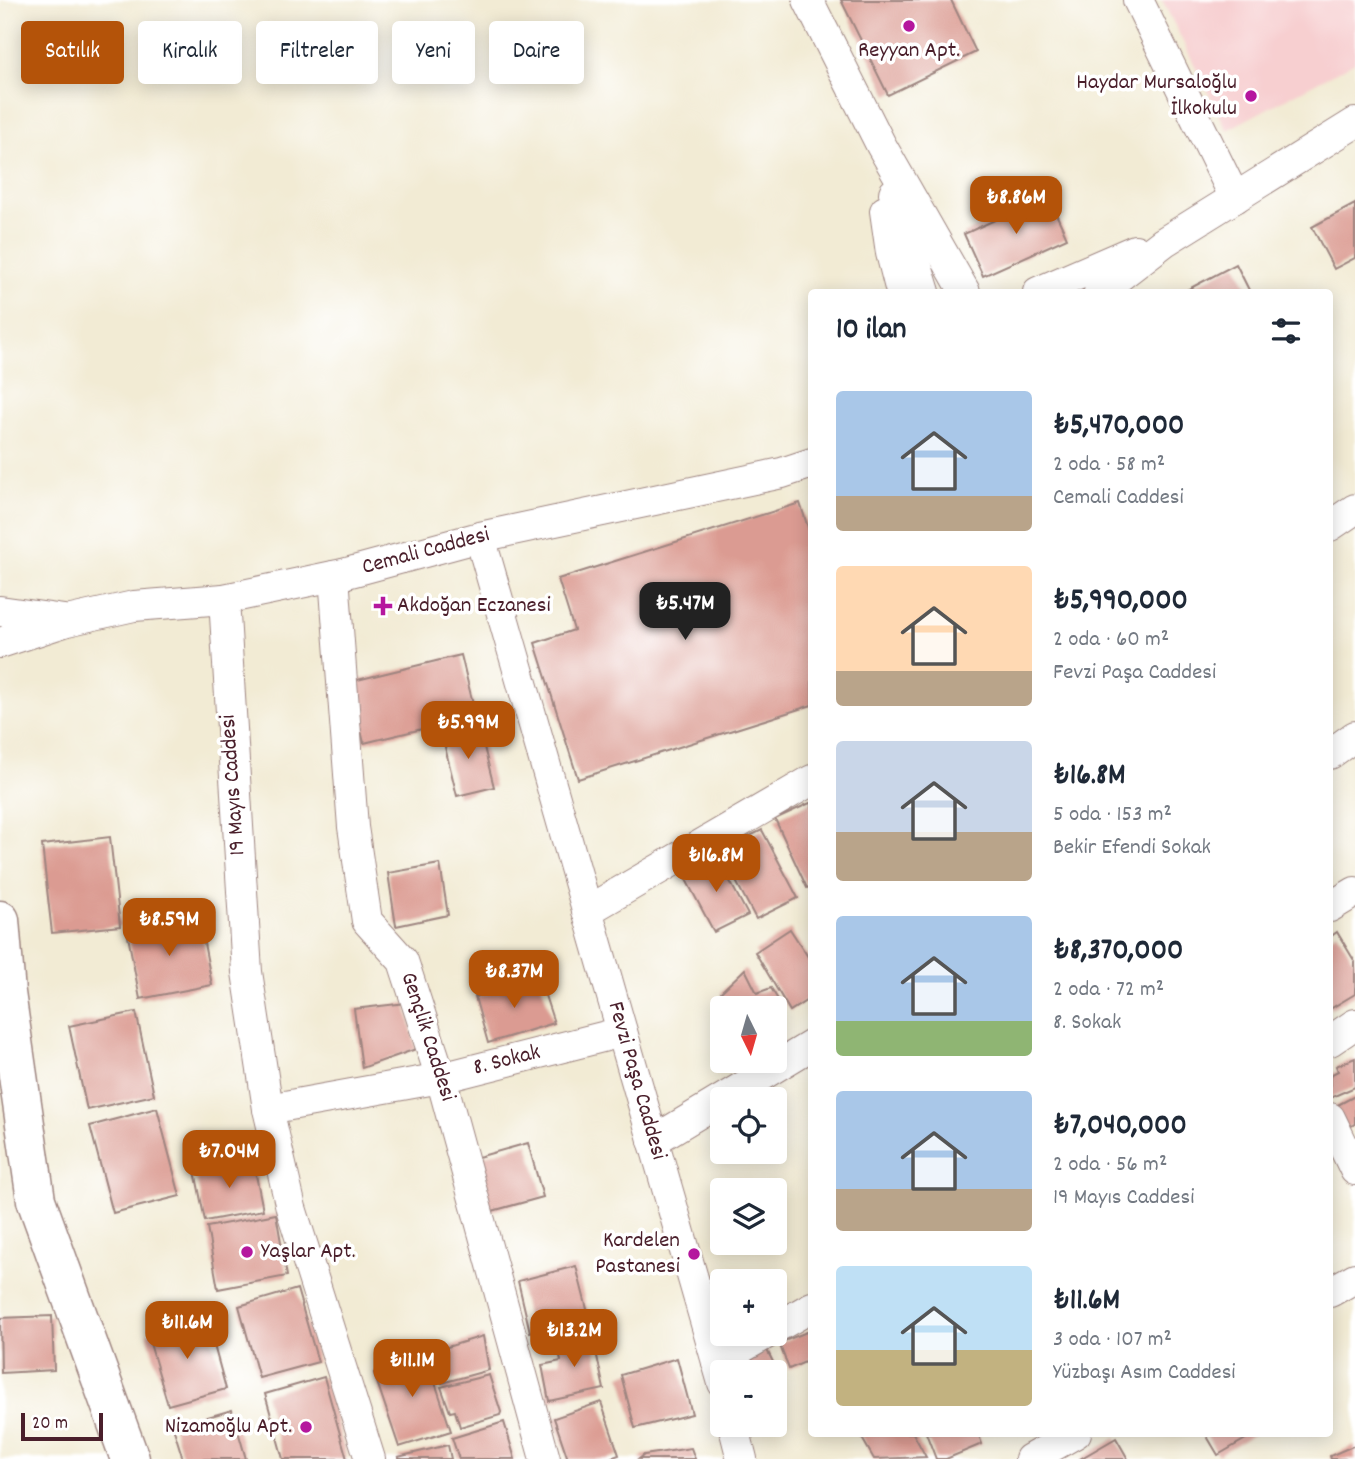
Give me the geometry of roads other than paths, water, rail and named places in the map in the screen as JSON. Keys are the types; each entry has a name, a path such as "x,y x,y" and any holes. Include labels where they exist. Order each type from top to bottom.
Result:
{"main road":[{"path":"0,920 6,993 36,1200 130,1459"}],"street":[{"path":"808,0 882,152 963,289"},
{"path":"1138,0 1235,198"},
{"path":"1045,289 1199,220 1355,123"},
{"path":"882,152 885,213 900,289"},
{"path":"882,152 924,289"},
{"path":"1105,289 1122,281 1199,220"},
{"name":"Cemali Caddesi","path":"782,472 808,454"},
{"name":"Cemali Caddesi","path":"0,643 67,621 134,606 224,599 334,576 480,537 808,464"},
{"path":"1333,524 1355,509"},
{"name":"Fevzi Paşa Caddesi","path":"480,537 717,1360"},
{"name":"Gençlik Caddesi","path":"334,576 353,827 367,921 403,961 441,1078 545,1459"},
{"name":"19 Mayıs Caddesi","path":"224,599 247,972 268,1109 291,1208 370,1459"},
{"name":"Cemali Caddesi","path":"3,609 67,621"},
{"path":"1333,752 1355,736"},
{"path":"587,911 808,782"},
{"path":"1333,905 1355,892"},
{"path":"1333,1039 1355,1024"},
{"name":"8. Sokak","path":"268,1109 441,1078 622,1032"},
{"path":"653,1141 808,1047"},
{"path":"1333,1124 1355,1171"},
{"path":"1333,1290 1355,1278"},
{"path":"787,1321 808,1309"},
{"path":"735,1360 751,1346"},
{"path":"736,1437 742,1459"},
{"path":"1030,1459 1069,1437"}],"place":[{"name":"Reyyan Apt.","path":"909,26"},
{"name":"Haydar Mursaloğlu İlkokulu","path":"1251,96"},
{"name":"Akdoğan Eczanesi","path":"383,606"},
{"name":"Yaşlar Apt.","path":"247,1252"},
{"name":"Kardelen Pastanesi","path":"694,1254"},
{"name":"Nizamoğlu Apt.","path":"306,1427"}]}
